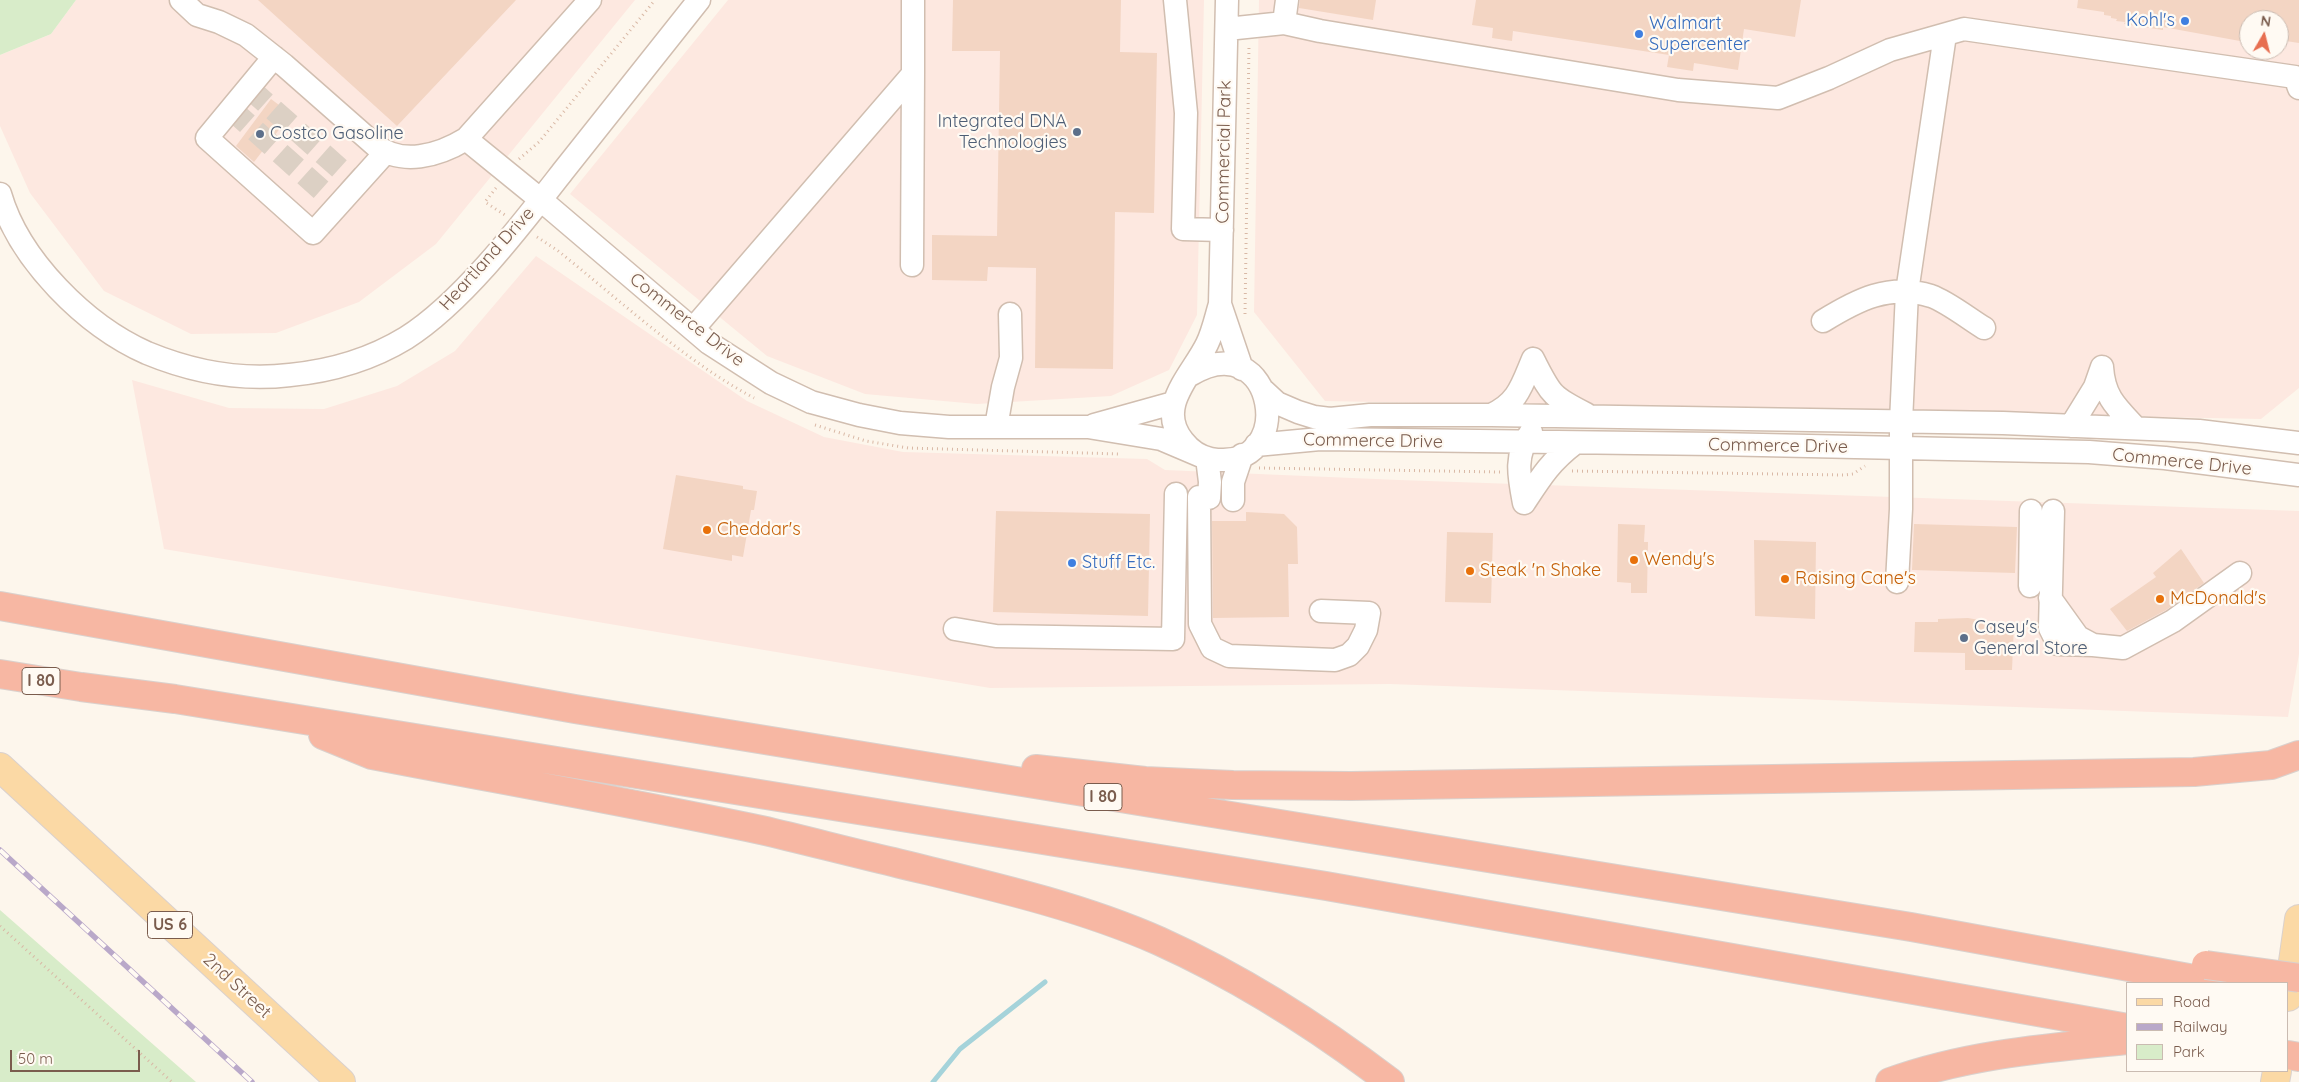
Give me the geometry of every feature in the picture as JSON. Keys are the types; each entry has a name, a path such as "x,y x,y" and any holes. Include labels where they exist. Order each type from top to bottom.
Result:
{"highway":[{"name":"I 80","path":"1,606 575,710 2209,976"},
{"name":"I 80","path":"0,674 176,699 1326,886 2126,1028"},
{"path":"275,716 372,754 763,831 982,884 1053,904 1157,940 1226,974 1290,1012 1359,1058 1390,1082"},
{"path":"798,746 882,752 1145,781 1233,786 1361,786 2194,772 2271,765 2299,755"},
{"path":"2209,976 2299,978"},
{"path":"1890,1082 1931,1068 1990,1055 2126,1040"}],"main road":[{"name":"2nd Street","path":"0,767 341,1082"},
{"path":"2289,989 2299,919"}],"street":[{"path":"181,0 197,16 219,22 246,34 385,153 404,158 413,158 450,149 466,139 587,1"},
{"name":"Heartland Drive","path":"0,194 16,230 36,261 66,295 112,334 138,349 166,361 200,371 235,376 270,377 315,373 349,364 376,354 407,337 438,314 478,274 541,200 699,0"},
{"path":"912,266 913,0"},
{"path":"1175,0 1186,113 1183,229 1222,230"},
{"name":"Commercial Park","path":"1220,304 1227,0"},
{"path":"1284,23 1287,0"},
{"path":"1227,29 1284,23 1320,31 1678,90 1778,98 1829,78 1890,50 1964,29 2295,76 2299,88"},
{"path":"1897,582 1901,509 1901,422 1907,292 1945,35"},
{"path":"274,58 207,138 313,233 385,153"},
{"path":"693,330 913,74"},
{"name":"Commerce Drive","path":"466,139 541,200 693,330 733,360 771,383 811,402 859,415 900,423 950,428 1088,427"},
{"path":"1823,321 1855,301 1880,293 1907,292 1932,297 1984,328"},
{"path":"1220,304 1242,369"},
{"path":"1220,304 1208,342 1190,375 1179,388 1173,403 1173,419 1178,435 1188,448 1204,458 1210,482 1204,498 1200,624 1212,648 1229,656 1335,660 1349,655 1358,646 1366,630 1369,613 1321,611"},
{"path":"996,427 1003,387 1011,358 1010,314"},
{"path":"1491,415 1505,409 1513,401 1533,359 1550,392 1560,401 1591,416"},
{"path":"1190,375 1202,368 1215,364 1229,365 1242,369 1254,378 1264,391 1268,405 1268,419 1264,433 1234,482 1233,500"},
{"path":"2071,426 2095,388 2102,367 2103,385 2113,404 2136,428"},
{"name":"Commerce Drive","path":"1264,391 1277,402 1314,417 1330,419 1370,415 1491,415 2071,426 2199,431 2299,443"},
{"path":"1088,427 1173,403"},
{"path":"1548,416 1534,428 1522,443 1518,472 1524,503 1556,457 1575,443"},
{"path":"1088,427 1161,439 1204,458 1219,460 1250,458"},
{"name":"Commerce Drive","path":"1250,458 1320,439 1575,443 2089,452 2165,458 2299,476"},
{"path":"955,629 996,636 1173,639 1176,494"},
{"path":"2030,586 2042,511 2050,598 2078,637 2092,645 2123,648 2173,621 2240,573"}],"path":[{"path":"517,161 539,142 655,0"},
{"path":"1246,318 1249,48"},
{"path":"485,202 496,188"},
{"path":"532,234 558,250 711,372 756,399"},
{"path":"949,449 1122,454"},
{"path":"1250,458 1257,469 1265,467 1507,473"},
{"path":"1570,472 1844,475 1853,474 1866,466"},
{"path":"0,926 172,1082"}],"shaded area":[{"path":"76,0 635,0 436,244 359,302 276,333 191,334 104,291 30,193 0,126 0,55 51,34"},
{"path":"728,0 1204,0 1197,315 1169,370 1111,396 977,404 865,394 767,356 570,194"},
{"path":"1259,0 2299,0 2299,388 2261,419 1325,401 1254,312"},
{"path":"536,256 747,401 824,437 903,452 1147,459 1165,470 1399,480 2299,511 2299,654 2288,717 1390,684 990,688 164,549 132,380 229,408 324,409 397,386 455,351"}],"green space":[{"path":"0,0 76,0 51,34 0,55"},
{"path":"0,910 196,1082 0,1082"}],"building":[{"path":"258,0 516,0 397,126"},
{"name":"Integrated DNA Technologies","path":"953,0 1121,0 1120,52 1157,53 1154,213 1115,212 1113,369 1035,368 1036,268 988,267 987,281 932,280 932,235 997,236 1000,51 952,51"},
{"path":"1300,0 1376,0 1373,20 1299,8"},
{"name":"Walmart Supercenter","path":"1476,0 1801,0 1795,37 1744,29 1738,70 1694,63 1693,71 1667,67 1669,55 1513,31 1512,41 1492,38 1493,28 1472,25"},
{"name":"Kohl's","path":"2078,0 2299,0 2299,43 2289,42 2289,10 2239,10 2239,41 2163,27 2163,30 2124,24 2125,22 2116,21 2117,19 2111,18 2111,16 2104,15 2104,12 2077,8"},
{"name":"Costco Gasoline","path":"271,99 291,114 254,162 236,146"},
{"name":"Cheddar's","path":"676,475 743,486 743,489 757,491 754,510 751,510 743,557 732,555 732,561 663,549"},
{"name":"Stuff Etc.","path":"996,511 1150,514 1148,616 993,612"},
{"path":"1246,512 1284,514 1297,527 1298,564 1288,564 1289,617 1213,618 1212,521 1246,521"},
{"name":"Wendy's","path":"1618,524 1645,525 1644,542 1648,542 1647,593 1631,593 1631,583 1617,582"},
{"path":"1914,524 2017,527 2015,573 1912,570"},
{"name":"Steak 'n Shake","path":"1447,532 1493,533 1491,603 1445,602"},
{"name":"Raising Cane's","path":"1754,540 1816,542 1815,619 1755,616"},
{"name":"McDonald's","path":"2181,549 2204,583 2166,610 2127,631 2110,609 2156,577 2153,573"},
{"name":"Casey's General Store","path":"1968,618 1985,621 1985,623 2014,624 2012,670 1965,670 1965,653 1914,652 1915,622 1938,622 1938,619"}],"waterway":[{"path":"933,1082 960,1049 1045,982"}],"tunnel":[{"path":"249,88 357,184"},
{"path":"231,109 338,205"}],"railway":[{"path":"0,850 252,1082"}],"place":[{"name":"Kohl's","path":"2185,21"},
{"name":"Walmart Supercenter","path":"1639,34"},
{"name":"Integrated DNA Technologies","path":"1077,132"},
{"name":"Costco Gasoline","path":"260,134"},
{"name":"Cheddar's","path":"707,530"},
{"name":"Wendy's","path":"1634,560"},
{"name":"Stuff Etc.","path":"1072,563"},
{"name":"Steak 'n Shake","path":"1470,571"},
{"name":"Raising Cane's","path":"1785,579"},
{"name":"McDonald's","path":"2160,599"},
{"name":"Casey's General Store","path":"1964,638"}]}
